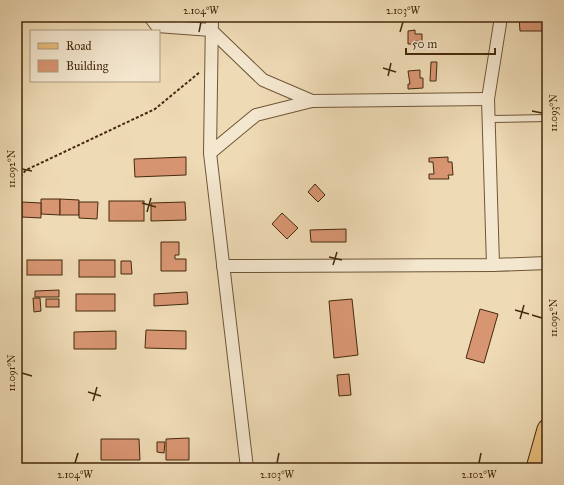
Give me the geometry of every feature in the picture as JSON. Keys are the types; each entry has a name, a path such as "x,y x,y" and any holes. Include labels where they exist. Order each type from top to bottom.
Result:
{"main road":[{"path":"536,468 547,429"}],"street":[{"path":"150,17 157,26 211,30 263,80 312,101"},
{"path":"212,17 210,153 247,468"},
{"path":"493,265 488,99 501,17"},
{"path":"210,153 256,115 312,101 488,99"},
{"path":"223,266 493,265 547,263"}],"lane":[{"path":"489,119 547,118"}],"path":[{"path":"17,180 26,170 155,109 211,62"}],"building":[{"path":"519,17 547,17 547,31 520,31"},
{"path":"415,30 415,34 422,34 422,42 415,41 415,44 408,44 408,31"},
{"path":"431,62 437,62 436,81 430,81"},
{"path":"420,70 420,78 423,78 423,88 408,89 408,84 410,84 408,71"},
{"path":"186,157 186,175 135,177 134,159"},
{"path":"448,157 448,162 452,162 453,175 448,175 449,179 429,179 429,174 434,174 433,162 429,162 429,158"},
{"path":"315,184 325,195 318,202 308,192"},
{"path":"41,199 60,199 60,215 41,214"},
{"path":"60,199 79,200 79,215 60,215"},
{"path":"109,201 144,201 144,221 109,221"},
{"path":"22,202 41,203 41,218 22,217"},
{"path":"79,202 98,202 97,219 79,218"},
{"path":"185,202 186,220 151,221 151,203"},
{"path":"282,213 298,228 287,239 272,224"},
{"path":"346,229 346,242 311,242 310,230"},
{"path":"161,242 179,242 179,255 175,255 175,259 186,259 186,271 161,271"},
{"path":"27,260 62,260 62,275 27,275"},
{"path":"79,260 115,260 115,277 79,277"},
{"path":"121,261 131,261 132,274 121,274"},
{"path":"59,290 59,297 35,297 35,291"},
{"path":"187,292 188,304 154,306 154,294"},
{"path":"76,294 115,294 115,311 76,311"},
{"path":"33,298 40,298 41,311 34,312"},
{"path":"46,299 59,299 59,307 46,307"},
{"path":"352,299 358,355 334,358 329,301"},
{"path":"480,309 498,314 484,363 466,358"},
{"path":"146,330 186,331 186,349 145,348"},
{"path":"116,331 116,349 74,349 74,332"},
{"path":"349,374 351,395 339,396 337,375"},
{"path":"189,438 189,460 166,460 166,439"},
{"path":"101,439 139,439 140,460 101,460"},
{"path":"157,442 165,442 164,453 157,452"}]}
